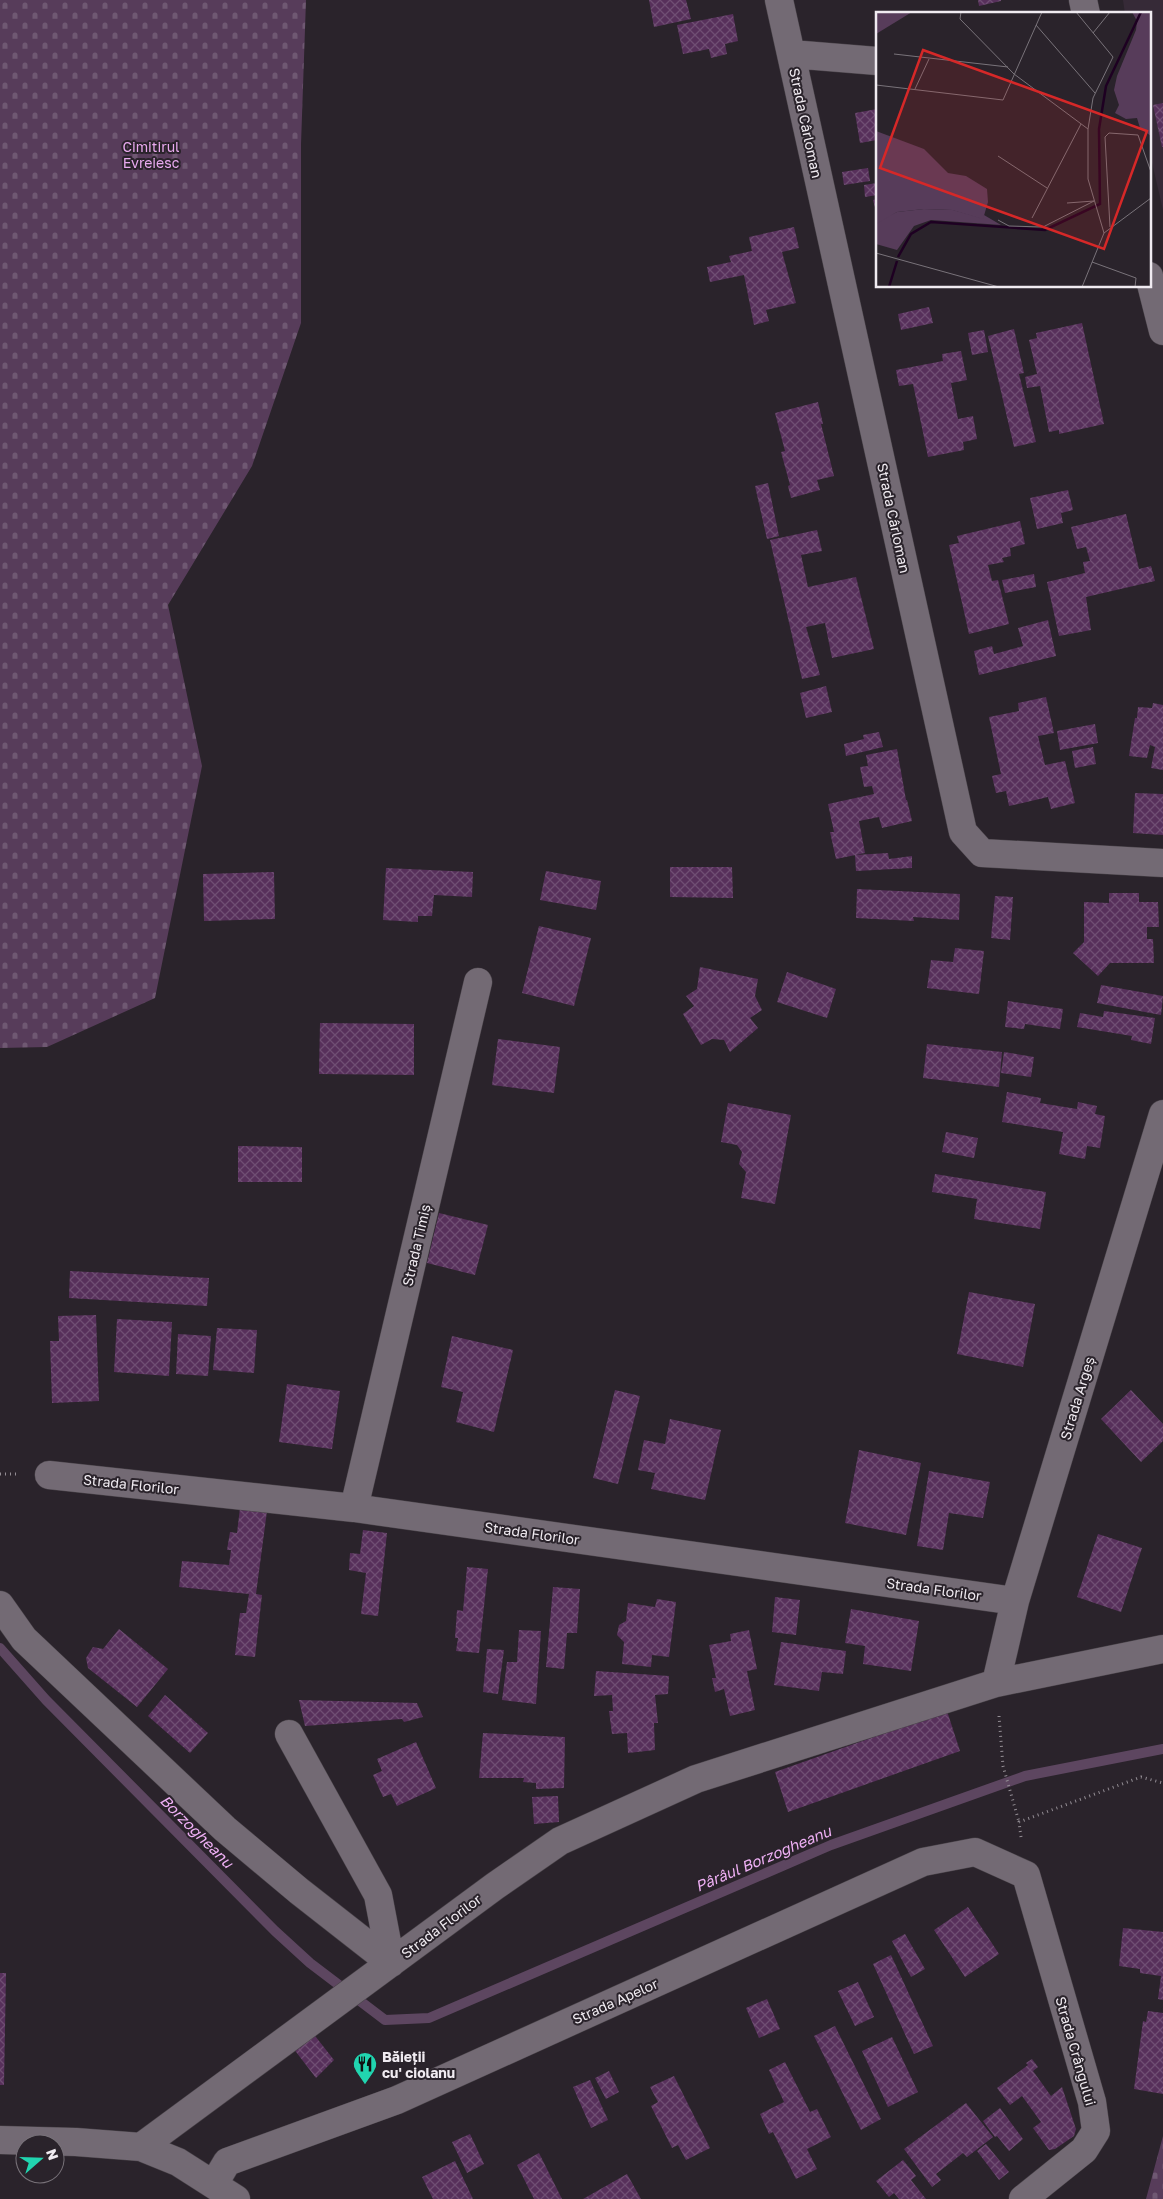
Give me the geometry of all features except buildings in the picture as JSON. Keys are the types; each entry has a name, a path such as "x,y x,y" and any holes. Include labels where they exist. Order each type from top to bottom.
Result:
{"street":[{"name":"Strada Cârloman","path":"778,0 963,832 982,854 1163,863"},
{"path":"791,54 876,61"},
{"path":"1150,280 1163,331"},
{"name":"Strada Timiș","path":"354,1508 478,982"},
{"name":"Strada Argeș","path":"996,1683 1015,1601 1163,1114"},
{"name":"Strada Florilor","path":"49,1475 354,1508 1015,1601"},
{"name":"Strada Florilor","path":"0,1606 24,1639 225,1829 299,1891 383,1969"},
{"name":"Strada Florilor","path":"141,2147 325,2010 560,1841 696,1779 996,1683 1163,1649"},
{"name":"Strada Florilor","path":"290,1734 378,1895 383,1969"},
{"name":"Strada Apelor","path":"214,2184 227,2162 397,2100 923,1862 975,1852 1026,1875"},
{"name":"Strada Crângului","path":"1023,2199 1084,2150 1096,2131 1092,2102 1026,1875"},
{"path":"0,2140 76,2142 141,2147 178,2162 236,2199"}],"path":[{"path":"996,1683 1003,1766 1020,1822 1026,1875"},
{"path":"1020,1822 1141,1777 1163,1783"}],"shaded area":[{"path":"1123,0 1163,0 1163,210 1150,154 1150,12 1125,12"}],"green space":[{"name":"Cimitirul Evreiesc","path":"0,0 306,0 301,144 301,323 252,466 168,605 202,766 155,998 47,1047 0,1048"},
{"path":"1163,2136 1163,2199 1146,2199"}],"waterway":[{"name":"Pârâul Borzogheanu","path":"0,1648 46,1700 275,1931 310,1963 385,2020 429,2018 831,1845 1025,1776 1163,1749"}],"place":[{"name":"Băieții cu' ciolanu","path":"365,2085"}],"water label":[{"name":"Borzogheanu","path":"197,1831"}]}
